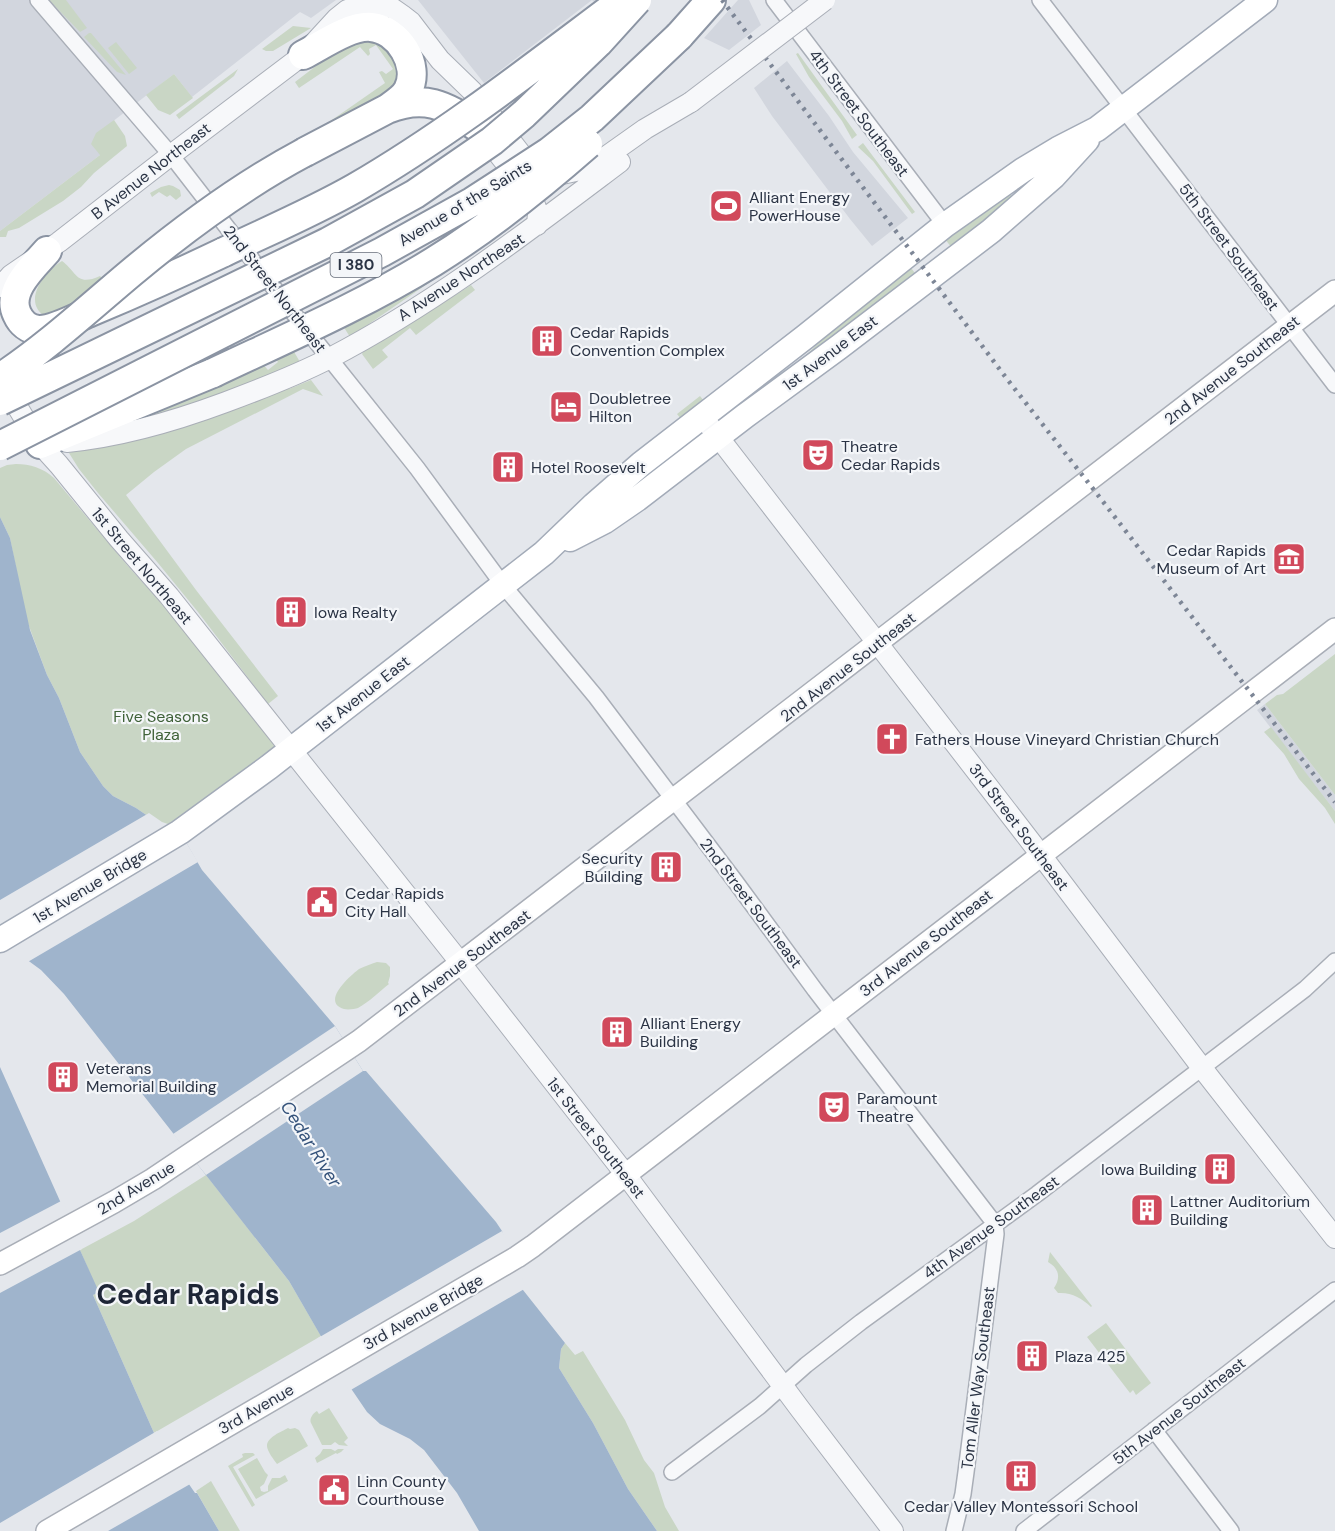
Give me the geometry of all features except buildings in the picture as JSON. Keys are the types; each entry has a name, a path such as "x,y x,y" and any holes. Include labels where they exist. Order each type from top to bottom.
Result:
{"highway":[{"path":"47,251 25,277 14,299 14,306 22,323 39,330 49,328 148,287 354,189 486,103 624,0"},
{"name":"Avenue of the Saints","path":"0,401 317,248 416,194 492,141 524,114 598,43 637,0"},
{"name":"I 380","path":"679,36 711,0"},
{"path":"0,378 56,337 132,271 185,230 256,181 305,152 387,109 400,100 408,90 411,79 408,56 402,45 393,35 371,27 344,34 303,56"},
{"path":"40,444 213,373 338,313 433,262 509,210 554,174 617,117 640,91 679,36"},
{"name":"Avenue of the Saints","path":"0,446 382,252 472,202 549,152 575,132 679,36"},
{"path":"387,109 407,103 427,102 447,109 476,126"},
{"path":"0,372 148,287"}],"main road":[{"name":"1st Avenue East","path":"544,553 617,513 991,231 1054,176 1097,129 1265,0"},
{"name":"1st Avenue East","path":"180,832 291,750 544,553 618,483 945,225 1023,170 1097,129"},
{"name":"2nd Avenue Southeast","path":"190,1155 354,1045 1335,291"},
{"name":"3rd Avenue Southeast","path":"517,1257 1335,628"},
{"name":"1st Avenue Bridge","path":"0,940 180,832"},
{"name":"2nd Avenue","path":"0,1264 82,1220 190,1155"},
{"name":"3rd Avenue Bridge","path":"330,1367 517,1257"},
{"name":"3rd Avenue","path":"47,1531 330,1367"}],"street":[{"name":"2nd Street Northeast","path":"38,0 171,155 417,468 503,585"},
{"name":"4th Street Southeast","path":"774,0 945,225"},
{"name":"A Avenue Northeast","path":"40,444 83,440 127,432 198,412 253,392 329,358 434,297 537,225 655,134 691,102 825,0"},
{"name":"5th Street Southeast","path":"1040,0 1335,385"},
{"name":"B Avenue Northeast","path":"0,286 11,275 47,251 303,56 322,33 347,10 372,4 392,8 411,22 440,60"},
{"path":"440,60 471,91 528,163 552,174 576,172 597,163 636,135 691,102"},
{"path":"440,60 476,126 532,197 538,213 537,225"},
{"name":"1st Street Northeast","path":"0,378 40,444 169,596 291,750"},
{"name":"3rd Street Southeast","path":"703,416 1202,1068 1335,1238"},
{"name":"2nd Street Southeast","path":"503,585 596,697 995,1224"},
{"name":"1st Street Southeast","path":"291,750 626,1175 893,1531"},
{"name":"4th Avenue Southeast","path":"672,1472 760,1406 806,1365 861,1322 995,1224 1312,984 1335,961"},
{"name":"4th Avenue Southeast","path":"1312,984 1335,971"},
{"name":"Tom Aller Way Southeast","path":"954,1531 966,1472 996,1234 995,1224"},
{"name":"5th Avenue Southeast","path":"1024,1531 1335,1290"},
{"path":"1154,1430 1231,1531"}],"shaded area":[{"path":"0,0 336,0 311,18 300,12 192,97 174,74 112,122 100,155 0,231"},
{"path":"418,0 592,0 484,83"},
{"path":"738,0 749,0 761,25 729,50 704,38"},
{"path":"787,61 853,152 908,218 872,246 772,116 754,88"},
{"path":"1265,704 1335,795 1335,811 1257,710"}],"green space":[{"path":"49,0 66,0 87,28 80,32"},
{"path":"293,26 311,28 273,51 262,49"},
{"path":"89,33 126,75 117,72 84,37"},
{"path":"370,37 393,51 399,76 392,92 332,127 329,122 385,83 379,72 386,74 393,69 376,45 369,49 368,56 360,47 299,88 295,82 333,53"},
{"path":"116,42 137,68 129,74 108,48"},
{"path":"798,53 857,135 852,139 842,121 809,77 796,54"},
{"path":"238,69 234,76 179,119 176,115"},
{"path":"174,74 193,98 170,115 158,110 146,95"},
{"path":"114,120 125,136 127,146 63,201 19,228 8,231 6,237 0,237 0,231 100,155 91,144 96,133"},
{"path":"863,143 915,212 912,214 873,161 858,147"},
{"path":"169,185 180,190 181,196 176,200 170,195 167,197 159,192 152,197 150,193"},
{"path":"1008,192 1013,197 952,248 944,238"},
{"path":"484,245 350,337 340,321"},
{"path":"62,261 81,279 100,276 103,279 80,306 46,317 39,311 35,303 35,296 48,272"},
{"path":"909,265 917,276 801,360 836,326"},
{"path":"471,285 475,290 416,335 410,328 382,350 388,357 373,369 362,354 364,350"},
{"path":"290,345 300,362 262,379 189,406 134,421 125,417 247,365 252,371 261,362 268,370 278,362 272,354"},
{"path":"311,380 323,396 303,389 186,449 126,495 278,696 268,704 198,612 98,493 69,453 287,386 289,389"},
{"path":"700,396 704,401 681,419 677,414"},
{"name":"Five Seasons Plaza","path":"16,464 36,467 54,478 127,565 291,750 179,830 161,825 113,796 103,786 80,752 59,698 47,675 26,618 10,538 0,517 0,468"},
{"path":"1335,654 1335,795 1265,704 1277,695 1283,694"},
{"path":"1271,727 1335,811 1335,824 1325,808 1299,779 1284,754 1264,732"},
{"path":"377,962 386,963 390,967 389,984 358,1008 346,1009 337,1006 336,995 344,982 359,969"},
{"path":"206,1175 289,1281 321,1336 154,1433 93,1295 98,1292 80,1250 134,1221"},
{"path":"1050,1252 1091,1307 1076,1296 1058,1293 1054,1288 1058,1281 1058,1273 1055,1267 1048,1262"},
{"path":"1106,1323 1151,1383 1136,1395 1133,1390 1130,1393 1087,1337"},
{"path":"565,1343 575,1355 583,1351 625,1420 644,1460 654,1473 665,1507 679,1531 657,1531 628,1489 593,1423 559,1368 561,1349"},
{"path":"329,1408 348,1438 344,1442 348,1446 335,1442 331,1445 322,1445 311,1423 312,1416 317,1411 319,1414"},
{"path":"288,1428 299,1430 308,1446 277,1464 267,1446 269,1440"},
{"path":"323,1449 335,1451 344,1449 317,1463 315,1458"},
{"path":"242,1454 255,1455 233,1467 255,1505 252,1507 228,1466 243,1457"},
{"path":"257,1458 268,1475 260,1487 261,1491 268,1491 272,1478 285,1475 288,1481 256,1499 238,1469"},
{"path":"211,1481 240,1531 219,1531 196,1491"}],"water":[{"name":"Cedar River","path":"0,517 10,538 30,630 80,752 103,786 113,796 161,825 179,830 202,870 335,1026 363,1071 366,1071 496,1222 502,1231 523,1290 565,1343 561,1349 559,1368 593,1423 628,1489 657,1531 479,1531 457,1493 424,1450 410,1439 380,1424 367,1412 289,1281 64,994 41,970 0,940"},
{"path":"0,1067 99,1292 93,1295 154,1433 197,1493 219,1531 0,1531"}],"pier":[{"path":"149,813 162,822 177,827 198,862 26,963 0,944 0,900"},
{"path":"335,1026 363,1071 206,1175 173,1134"},
{"path":"63,1200 82,1249 0,1293 0,1233"},
{"path":"502,1231 511,1247 526,1288 349,1391 318,1338"},
{"path":"157,1431 192,1483 108,1531 0,1531 0,1523"}],"railway":[{"path":"722,0 1007,379 1335,802"}],"place":[{"name":"Alliant Energy PowerHouse","path":"726,206"},
{"name":"Cedar Rapids Convention Complex","path":"547,341"},
{"name":"Doubletree Hilton","path":"566,407"},
{"name":"Theatre Cedar Rapids","path":"818,455"},
{"name":"Hotel Roosevelt","path":"508,467"},
{"name":"Cedar Rapids Museum of Art","path":"1289,559"},
{"name":"Iowa Realty","path":"291,612"},
{"name":"Fathers House Vineyard Christian Church","path":"892,739"},
{"name":"Security Building","path":"666,867"},
{"name":"Cedar Rapids City Hall","path":"322,902"},
{"name":"Alliant Energy Building","path":"617,1032"},
{"name":"Veterans Memorial Building","path":"63,1077"},
{"name":"Paramount Theatre","path":"834,1107"},
{"name":"Iowa Building","path":"1220,1169"},
{"name":"Lattner Auditorium Building","path":"1147,1210"},
{"name":"Plaza 425","path":"1032,1356"},
{"name":"Cedar Valley Montessori School","path":"1021,1476"},
{"name":"Linn County Courthouse","path":"334,1490"}],"district":[{"name":"Cedar Rapids","path":"188,1294"}]}
